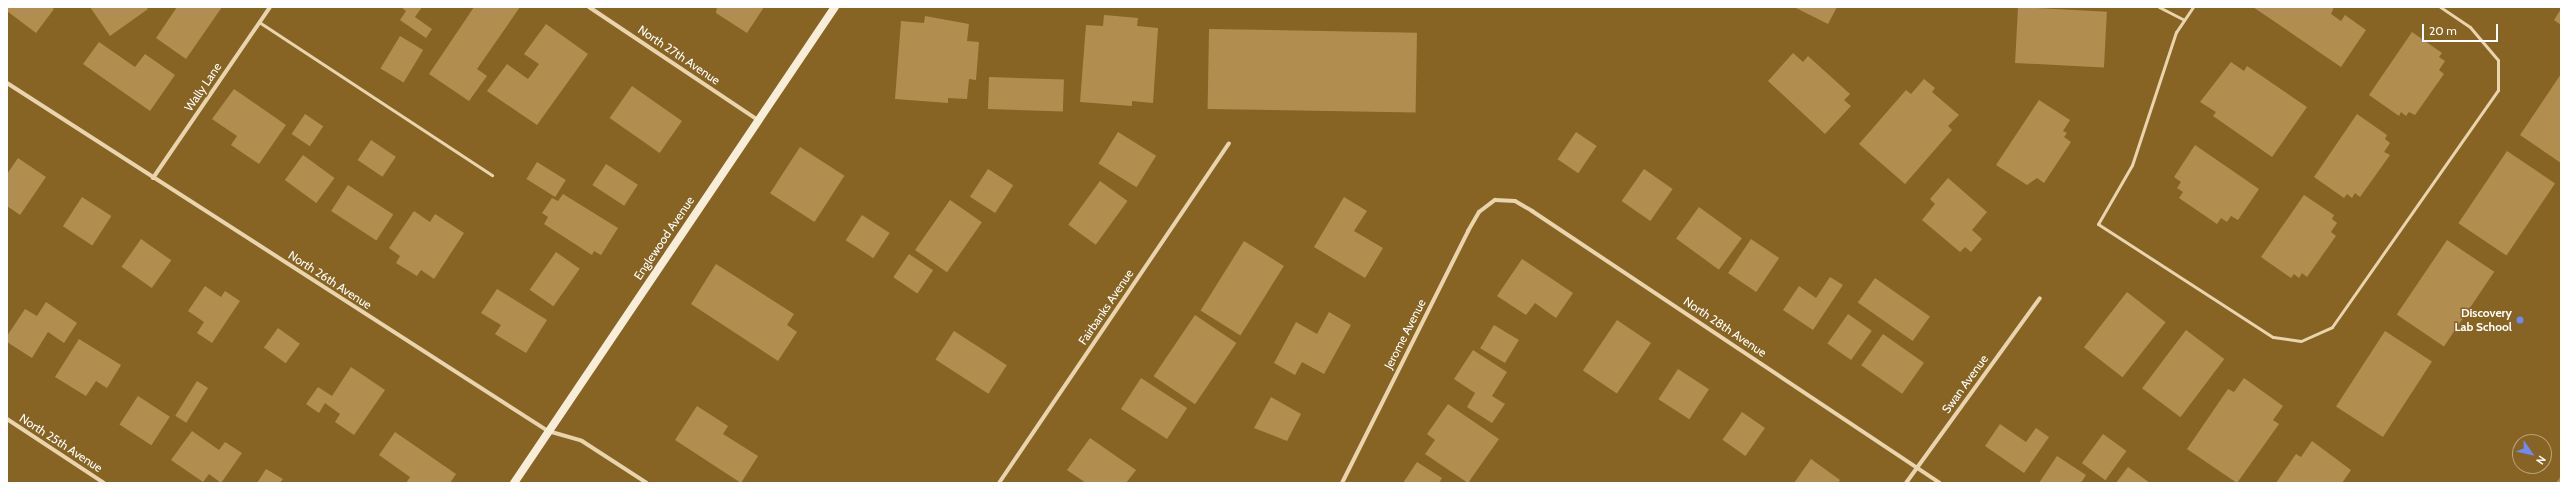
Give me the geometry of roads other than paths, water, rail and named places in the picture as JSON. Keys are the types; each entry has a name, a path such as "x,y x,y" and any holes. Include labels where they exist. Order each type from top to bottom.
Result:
{"street":[{"name":"Wally Lane","path":"153,178 270,7"},
{"name":"North 27th Avenue","path":"589,7 759,120"},
{"name":"Englewood Avenue","path":"514,483 835,7"},
{"name":"North 26th Avenue","path":"7,83 548,431 582,441 647,483"},
{"name":"Fairbanks Avenue","path":"999,483 1229,142"},
{"name":"North 28th Avenue","path":"1495,200 1515,202 1532,211 1940,483"},
{"name":"Jerome Avenue","path":"1342,483 1468,231 1479,212 1495,200"},
{"name":"Swan Avenue","path":"1906,483 2040,298"},
{"name":"North 25th Avenue","path":"7,420 104,483"}],"lane":[{"path":"2159,7 2184,20"},
{"path":"2193,7 2176,32 2132,165 2098,224 2273,337 2301,341 2332,327 2498,90 2498,60 2470,27 2440,7"},
{"path":"259,22 492,175"}],"place":[{"name":"Discovery Lab School","path":"2520,320"}]}
